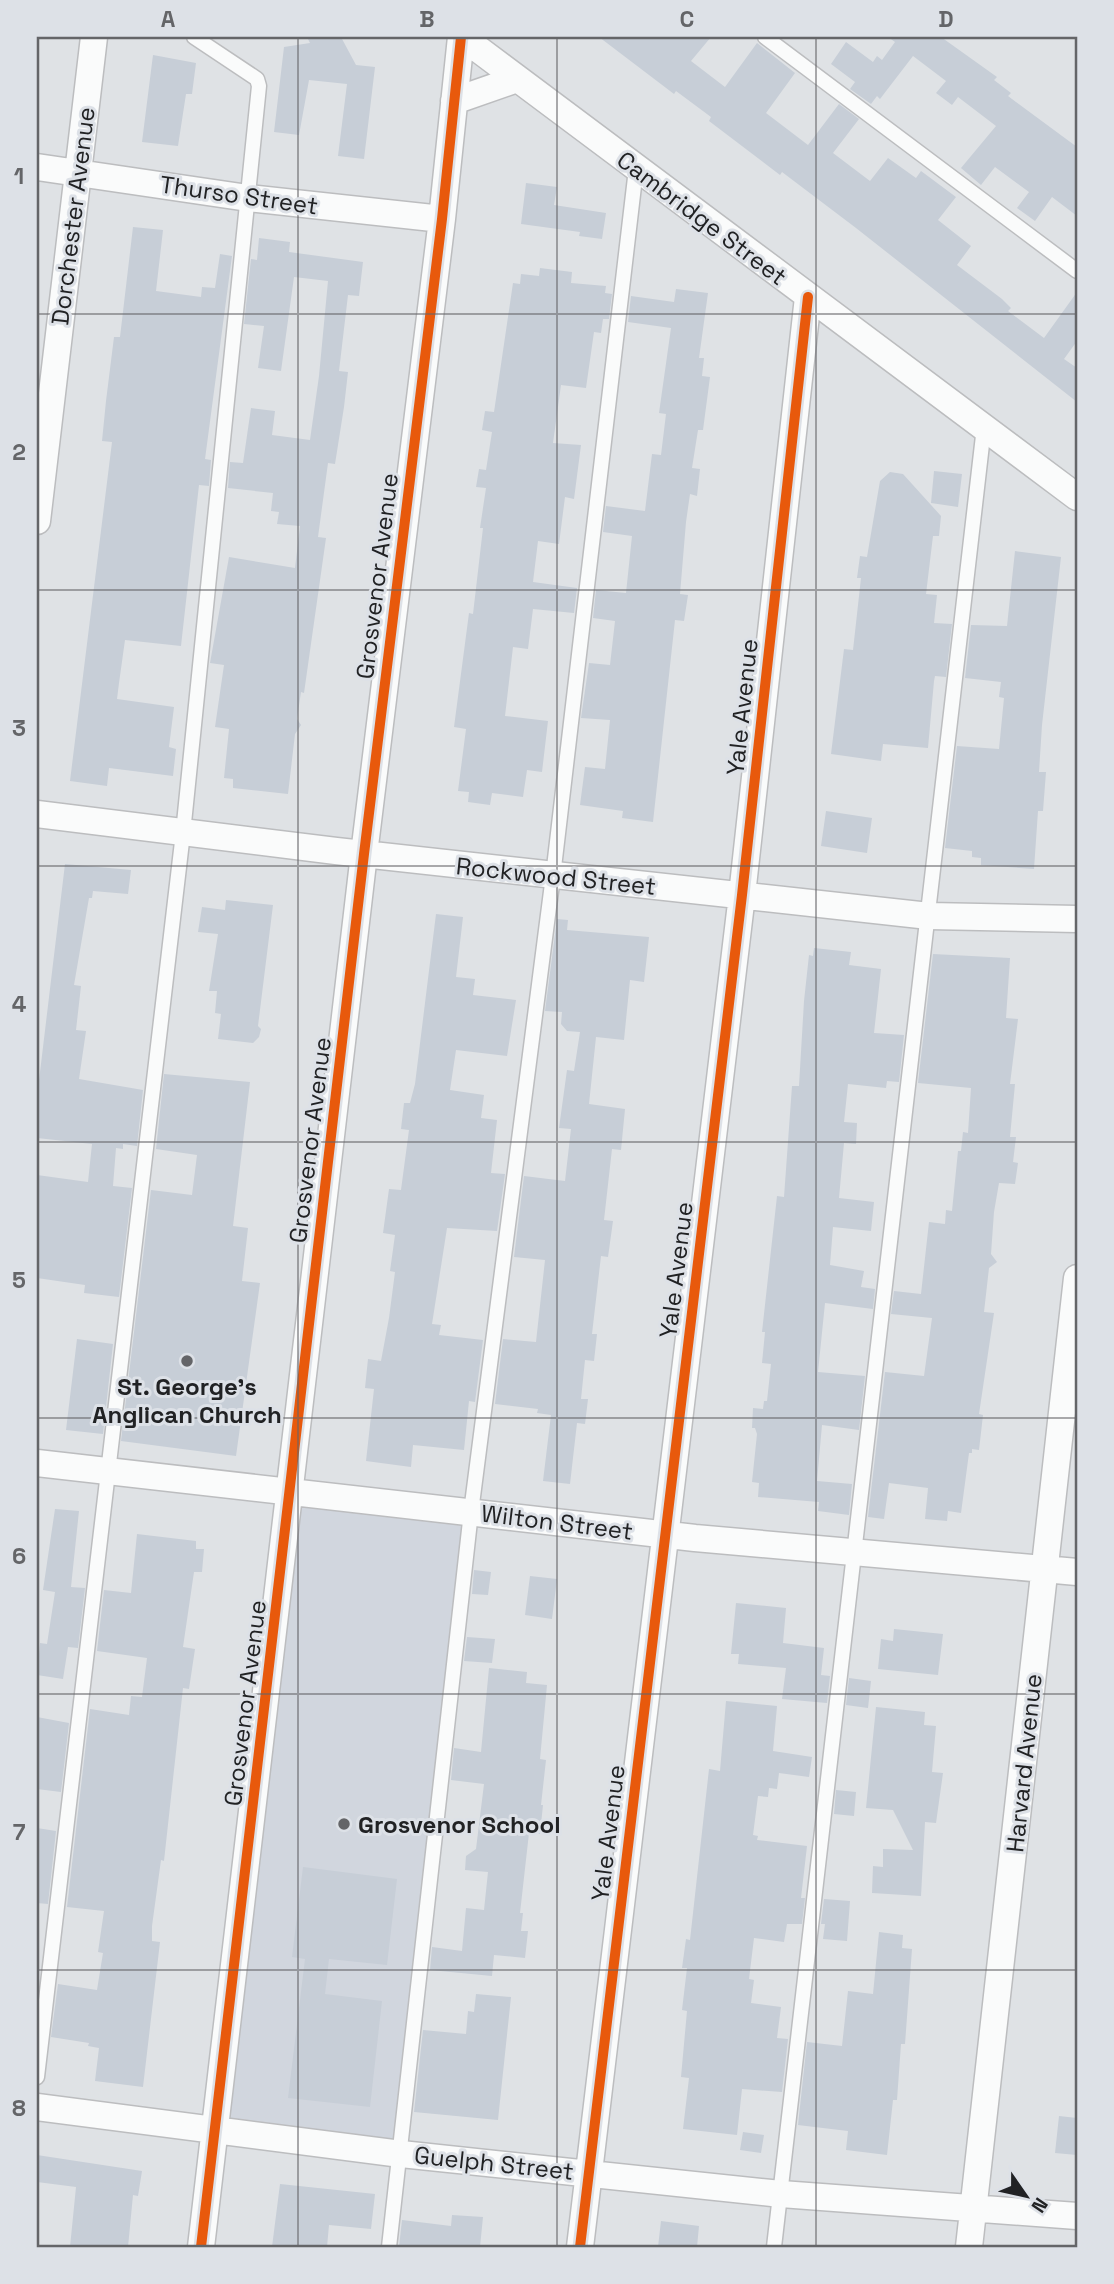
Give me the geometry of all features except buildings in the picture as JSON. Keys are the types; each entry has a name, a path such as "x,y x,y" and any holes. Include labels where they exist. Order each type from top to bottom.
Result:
{"street":[{"name":"Dorchester Avenue","path":"37,521 94,37"},
{"name":"Cambridge Street","path":"462,37 1077,497"},
{"name":"Grosvenor Avenue","path":"201,2247 462,37"},
{"path":"454,101 517,79"},
{"name":"Thurso Street","path":"37,167 248,198 442,219"},
{"name":"Yale Avenue","path":"580,2247 743,895 808,296"},
{"name":"Rockwood Street","path":"37,814 183,834 929,916 1077,919"},
{"name":"Harvard Avenue","path":"970,2247 1077,1278"},
{"name":"Wilton Street","path":"37,1463 665,1534 1077,1572"},
{"name":"Guelph Street","path":"37,2107 401,2154 781,2194 1077,2216"}],"lane":[{"path":"37,2077 183,834 259,86 257,79 194,37"},
{"path":"765,37 1077,271"},
{"path":"389,2247 471,1512 553,876 636,169"},
{"path":"774,2247 852,1550 929,916 984,427"}],"shaded area":[{"name":"Grosvenor School","path":"290,1491 471,1512 401,2154 216,2131"}],"cycle path":[{"path":"201,2247 364,854 442,219 461,37"},
{"path":"580,2247 742,895 808,297"}],"place":[{"name":"St. George's Anglican Church","path":"187,1361"},
{"name":"Grosvenor School","path":"344,1824"}]}
